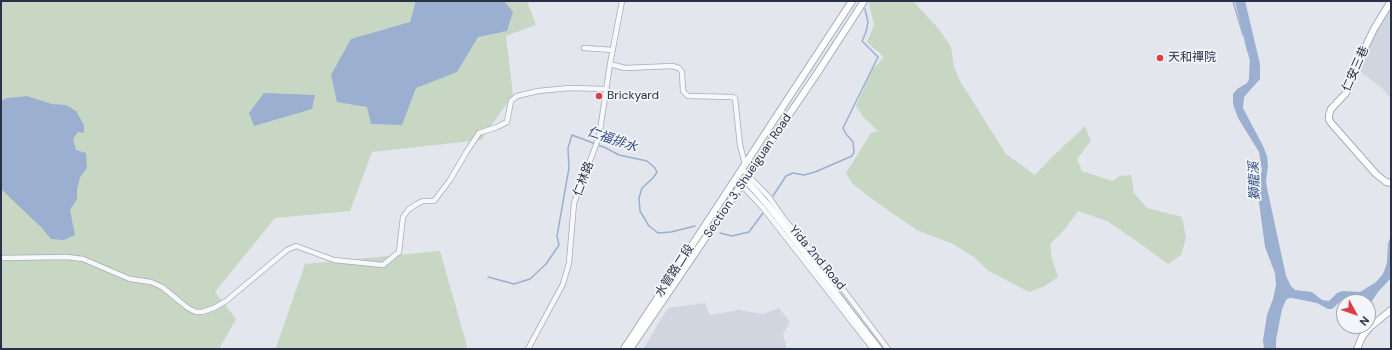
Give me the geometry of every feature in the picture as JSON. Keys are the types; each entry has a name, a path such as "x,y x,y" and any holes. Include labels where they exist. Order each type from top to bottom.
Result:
{"main road":[{"name":"Section 3, Shueiguan Road","path":"741,171 852,1"},
{"name":"Section 3, Shueiguan Road","path":"630,349 818,72 864,1"},
{"name":"仁安三巷","path":"1391,1 1359,60 1346,93 1331,109 1328,115 1332,124 1372,169 1386,182 1391,183"},
{"name":"Yida 2nd Road","path":"741,171 745,180 767,204 879,349"},
{"name":"水管路二段","path":"624,349 741,171"},
{"path":"1357,349 1362,337 1369,328 1391,310"}],"street":[{"name":"仁林路","path":"528,349 563,284 569,263 574,203 599,137 610,64 622,1"},
{"path":"584,48 613,50"},
{"path":"610,64 625,68 672,66 679,68 682,72 682,91 688,96 732,96 735,98 741,171"},
{"path":"1,258 67,256 83,260 130,279 151,282 162,287 188,308 196,312 202,312 214,308 226,301 287,250 296,246 334,260 383,265 399,252 403,217 409,209 423,201 434,201 450,180 479,133 497,127 506,122 511,101 517,96 538,91 570,88 607,88"},
{"name":"Yida 2nd Road","path":"745,180 762,208 873,349"},
{"name":"Yida 2nd Road","path":"745,180 769,197 784,219 833,276 888,349"}],"shaded area":[{"path":"1391,5 1391,99 1383,89 1358,70 1376,30"},
{"path":"705,303 710,315 739,310 763,314 779,308 790,322 783,334 787,349 643,349 668,308"}],"green space":[{"path":"1,1 527,1 536,25 506,36 513,95 481,140 372,152 350,211 275,218 215,292 236,319 219,349 1,349"},
{"path":"871,1 913,1 938,28 951,47 954,67 960,81 1006,154 1035,175 1085,126 1091,141 1077,159 1082,171 1112,181 1120,176 1131,175 1134,193 1147,208 1182,217 1186,238 1181,255 1168,264 1107,221 1078,211 1065,229 1050,244 1052,259 1058,277 1045,286 1029,292 989,271 974,257 953,244 917,230 869,197 852,183 846,173 871,133 878,131 864,118 856,106 872,70 884,57 867,42 874,25 869,4"},
{"path":"440,251 467,346 465,349 274,349 276,348 305,264"}],"water":[{"path":"415,1 504,1 513,12 507,31 478,37 457,72 416,88 402,125 371,124 367,107 337,102 331,75 351,39 410,22"},
{"name":"獅龍溪","path":"1235,1 1245,1 1260,64 1260,79 1244,97 1243,108 1267,156 1267,188 1286,276 1291,286 1295,290 1312,292 1322,300 1329,301 1336,294 1336,305 1332,309 1328,309 1317,303 1292,298 1286,300 1282,309 1276,340 1276,349 1264,349 1263,340 1267,315 1276,285 1275,273 1265,247 1258,195 1258,184 1262,170 1259,152 1238,118 1233,104 1233,94 1237,89 1247,83 1249,79 1250,54 1246,47"},
{"path":"264,93 315,95 312,109 254,126 249,113"},
{"path":"27,96 52,104 66,105 76,111 84,125 84,133 78,132 73,139 76,150 86,153 87,168 80,177 77,190 77,199 70,210 75,235 64,240 51,239 42,228 1,189 1,101 7,98"},
{"name":"獅龍溪","path":"1391,235 1391,278 1376,295 1336,294 1342,291 1360,292 1376,282 1383,274 1387,263 1388,244"}],"waterway":[{"name":"獅龍溪","path":"1233,1 1243,35"},
{"name":"仁福排水","path":"773,196 786,176 793,173 804,175 815,172 852,156 854,152 853,142 843,128 878,57 862,41 868,22 865,9"},
{"name":"獅龍溪","path":"1247,48 1250,58"},
{"name":"仁福排水","path":"488,277 514,284 530,279 546,264 559,245 557,236 569,168 568,148 572,135 606,148 619,155 647,161 655,168 657,172 642,188 639,198 640,211 649,226 658,233 671,232 695,226"},
{"name":"仁福排水","path":"720,233 732,236 749,232 763,213"}],"place":[{"name":"天和禪院","path":"1160,58"},
{"name":"Brickyard","path":"599,96"}]}
